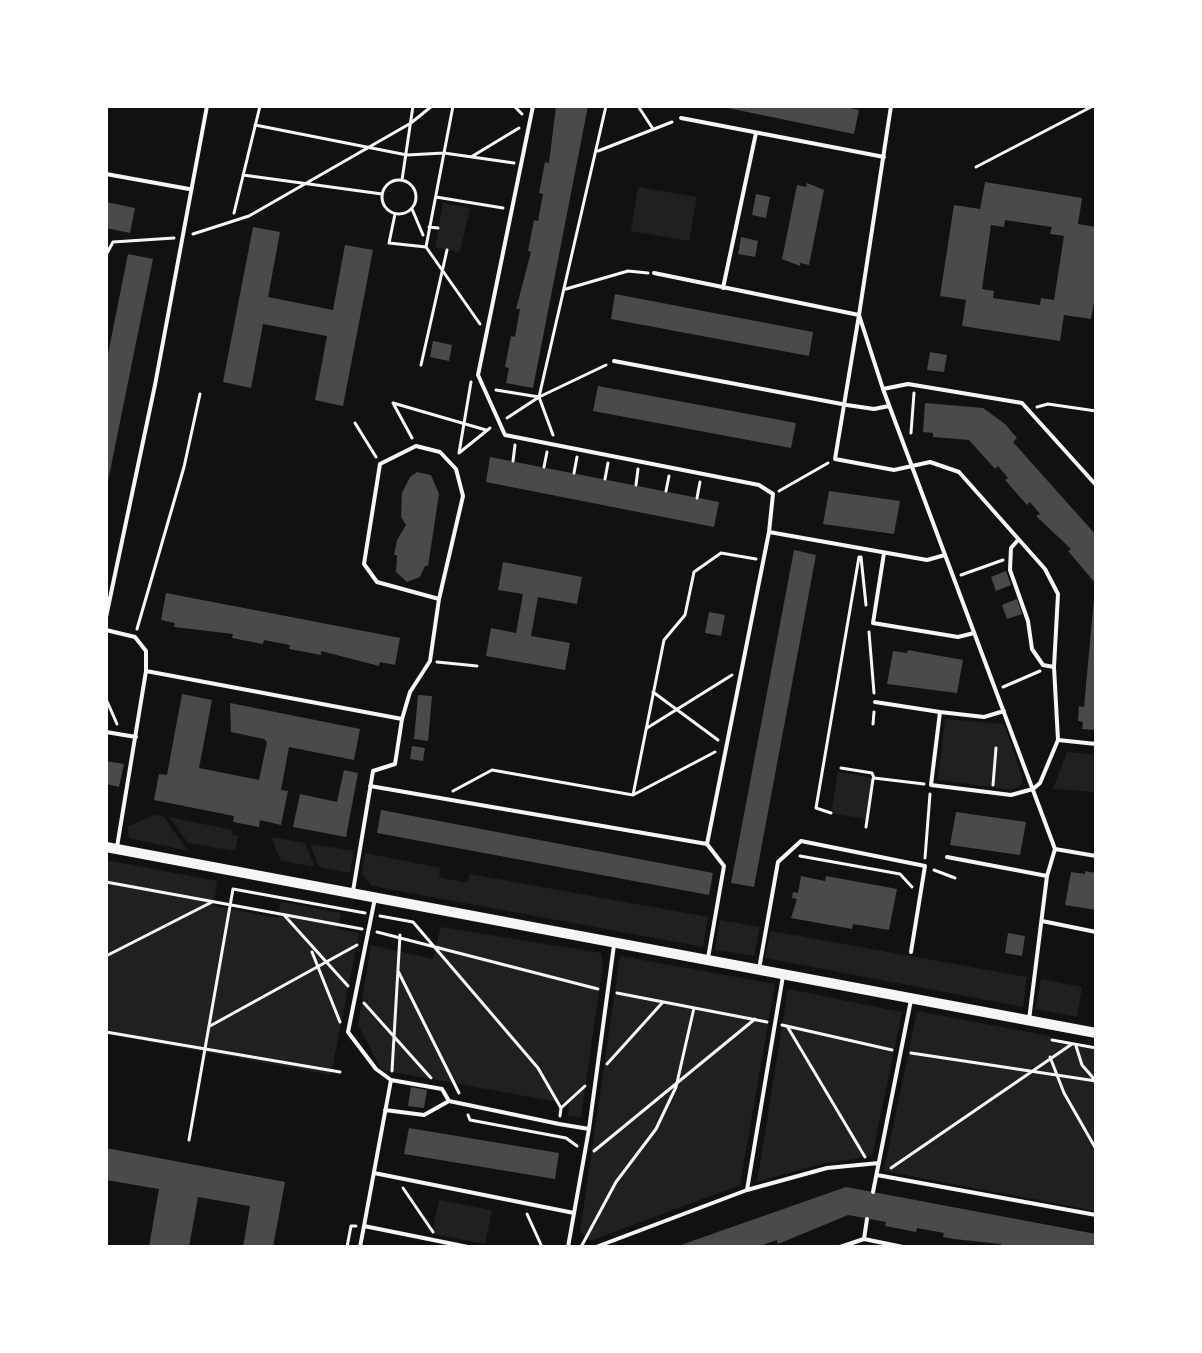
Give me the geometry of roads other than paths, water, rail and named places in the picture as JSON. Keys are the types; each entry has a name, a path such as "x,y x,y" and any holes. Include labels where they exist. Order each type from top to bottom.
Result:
{"street":[{"path":"111,848 1096,1033"}],"lane":[{"path":"106,617 155,385 189,189 207,106"},
{"path":"533,106 478,375 505,435 759,485 773,494 764,560 707,844"},
{"path":"891,106 847,405 835,459 894,470 930,462 959,472 1053,579 1058,594 1054,667 1058,740 1046,773 1033,789 1011,795 931,785 940,712"},
{"path":"681,118 884,157"},
{"path":"723,288 756,133"},
{"path":"106,174 189,189"},
{"path":"654,273 859,315"},
{"path":"859,315 889,406 1055,849 1047,876 1029,1020"},
{"path":"614,361 847,405 874,409 889,406"},
{"path":"883,389 897,384 915,385 1012,400 1029,409 1096,485"},
{"path":"352,893 373,771 395,764 410,692 430,661 439,599 463,496 456,469 440,452 416,446 380,464 364,564 377,582 439,599"},
{"path":"769,532 927,560 945,555"},
{"path":"1018,540 1011,548 1010,570 1028,621 1032,649 1043,665 1054,667"},
{"path":"884,553 873,623 958,637 975,633"},
{"path":"106,630 135,637 146,651 136,737 111,848"},
{"path":"146,671 402,719"},
{"path":"875,702 984,717 1004,711"},
{"path":"106,732 136,737"},
{"path":"1058,740 1096,744"},
{"path":"370,786 707,844 724,866 707,960"},
{"path":"759,969 778,862 801,841 925,866 911,952"},
{"path":"1055,849 1096,856"},
{"path":"947,857 1047,876"},
{"path":"375,897 348,1032 376,1069 391,1080 442,1089 449,1101 589,1129"},
{"path":"1042,921 1096,932"},
{"path":"568,1247 589,1129 614,942"},
{"path":"747,1190 783,974"},
{"path":"873,1192 912,998"},
{"path":"360,1247 391,1080"},
{"path":"385,1110 432,1114 449,1101"},
{"path":"596,1247 747,1190 827,1168 879,1163"},
{"path":"374,1173 574,1213"},
{"path":"877,1175 1096,1215"},
{"path":"864,1239 867,1219"},
{"path":"364,1226 468,1247"},
{"path":"840,1247 864,1239 903,1247"}]}
